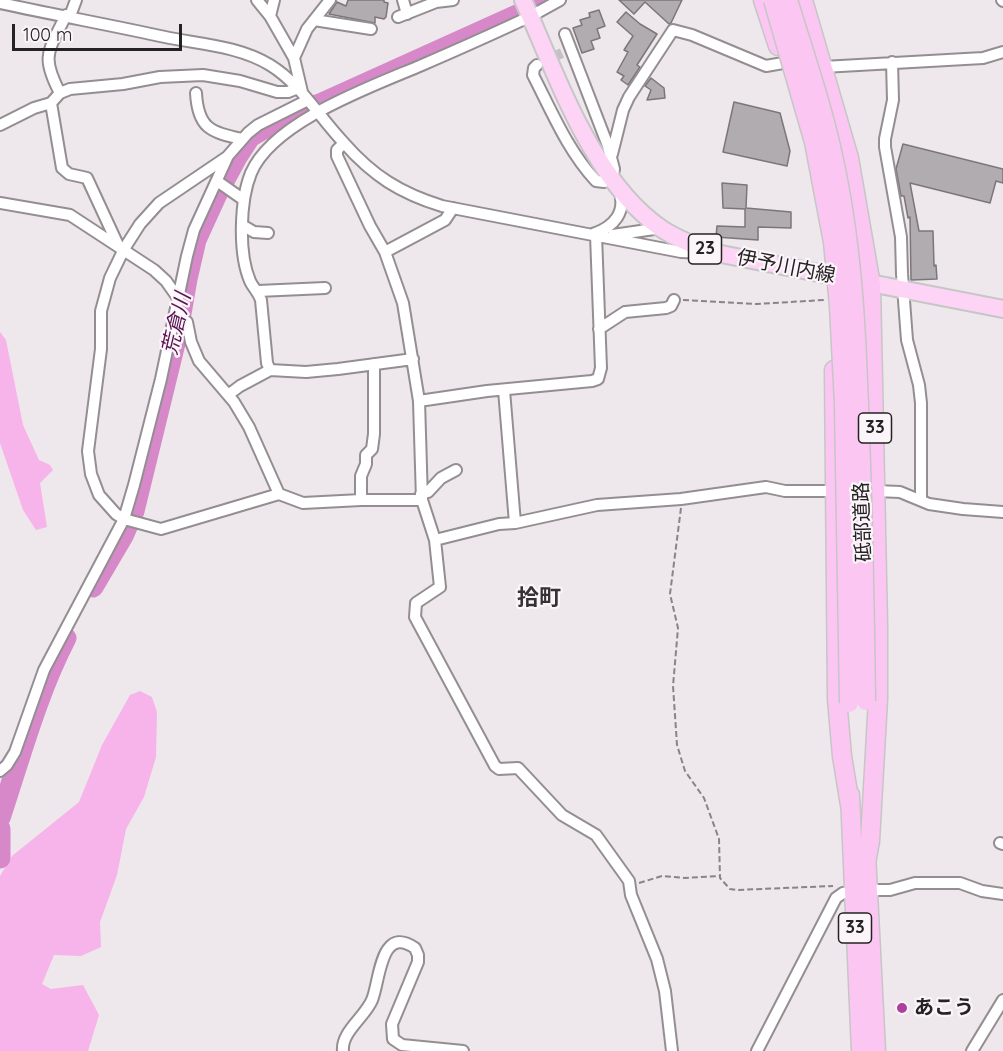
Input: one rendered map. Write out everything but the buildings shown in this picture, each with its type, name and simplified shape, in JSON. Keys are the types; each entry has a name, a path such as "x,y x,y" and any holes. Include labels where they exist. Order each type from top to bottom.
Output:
{"highway":[{"name":"33","path":"763,0 795,101 808,154 832,299 838,724 850,805"},
{"name":"砥部道路","path":"773,0 814,142 833,242 839,306 866,863 858,888 861,1051"},
{"name":"砥部道路","path":"788,0 836,170 848,242 855,316 865,582 850,805 876,1051"},
{"name":"33","path":"803,0 849,158 871,285 878,699 870,841 866,863"},
{"path":"836,491 876,491"}],"main road":[{"name":"伊予川内線","path":"528,10 588,141 614,182 661,228 696,247 721,254 1003,309"}],"street":[{"path":"60,93 50,74 48,56 76,0"},
{"path":"257,0 270,16 294,58 309,101 304,120 264,151 250,176 244,200 242,225 246,267 250,283 258,291 261,300 267,363 270,370"},
{"path":"270,16 274,0"},
{"path":"294,58 307,29 330,0"},
{"path":"403,0 402,15 436,2 453,0"},
{"path":"456,470 441,478 422,497 303,504 279,494 161,529 124,519 107,506 99,495 89,467 88,450 101,349 101,311 121,247 140,224 159,203 227,157 258,125 309,101 357,93 528,10 561,0"},
{"path":"0,3 219,47 257,58 287,76 344,143 376,175 390,185 422,199 453,208 681,252 721,254"},
{"path":"314,20 371,29"},
{"path":"611,157 623,110 673,30 692,35 766,66 783,63"},
{"path":"565,34 566,51 611,157 614,182 621,198 618,217 596,236"},
{"path":"823,67 983,58 1003,52"},
{"path":"892,62 893,100 885,147 899,219 907,340 919,385 921,403 921,500"},
{"path":"537,65 533,75 569,144 586,170 596,181 614,182"},
{"path":"0,125 34,108 51,103 60,93 80,87 123,84 174,76 203,75 240,81 278,92 288,92 309,101"},
{"path":"196,93 198,115 205,124 224,135 242,140"},
{"path":"51,103 62,168 69,174 87,178 121,247"},
{"path":"344,143 338,150 337,156 385,252 403,303 413,359 419,401 422,497 435,540 440,587 416,603 416,617 495,766 500,769 518,768 562,815 596,835 630,884 631,895 663,980 672,1051"},
{"path":"0,771 15,752 44,670 124,519 137,474 194,230 227,157"},
{"path":"217,181 244,200"},
{"path":"0,203 70,215 121,247 166,281 178,298"},
{"path":"385,252 445,220 453,208"},
{"path":"242,225 254,232 268,233"},
{"path":"596,236 661,228"},
{"path":"419,401 598,379 601,368 596,236"},
{"path":"258,291 325,288"},
{"path":"599,329 625,312 666,308 674,300"},
{"path":"175,313 187,322 191,342 199,361 228,395 249,428 279,494"},
{"path":"228,395 270,370 306,372 413,359"},
{"path":"361,500 361,476 366,464 366,455 372,449 374,434 374,364"},
{"path":"504,390 515,523"},
{"path":"435,540 499,524 515,523 597,505 681,499 766,487 785,491 836,491"},
{"path":"876,491 900,492 929,504 1003,512"},
{"path":"757,1051 836,898 843,893 858,888 890,890 915,883 960,883 982,891 1003,894"},
{"path":"343,1051 343,1042 373,999 385,954 389,947 403,943 415,948 418,962 392,1024 393,1039 402,1045 463,1051"},
{"path":"972,1051 1003,1000"}],"path":[{"path":"674,300 757,304 818,302 832,299"},
{"path":"681,499 670,594 678,628 673,686 676,745 685,771 704,798 719,839 720,876 730,889 737,890 858,888"},
{"path":"630,884 662,876 685,878 720,876"}],"shaded area":[{"path":"0,332 6,340 23,425 39,460 50,465 53,470 40,483 47,527 36,530 23,510 0,443"},
{"path":"140,691 152,697 157,712 156,757 144,797 126,829 117,875 100,922 101,947 81,956 54,955 42,984 51,989 83,985 99,1015 88,1051 0,1051 0,876 12,856 79,802 102,745 130,695"}],"waterway":[{"name":"荒倉川","path":"93,587 123,536 134,511 178,331 196,240 217,194 250,137 281,119 322,103 519,14 544,0"},
{"name":"荒倉川","path":"0,818 38,704 66,638"},
{"name":"荒倉川","path":"0,829 0,858"}],"tunnel":[{"path":"543,62 562,53"}],"place":[{"name":"あこう","path":"902,1008"}],"district":[{"name":"拾町","path":"539,598"}]}
